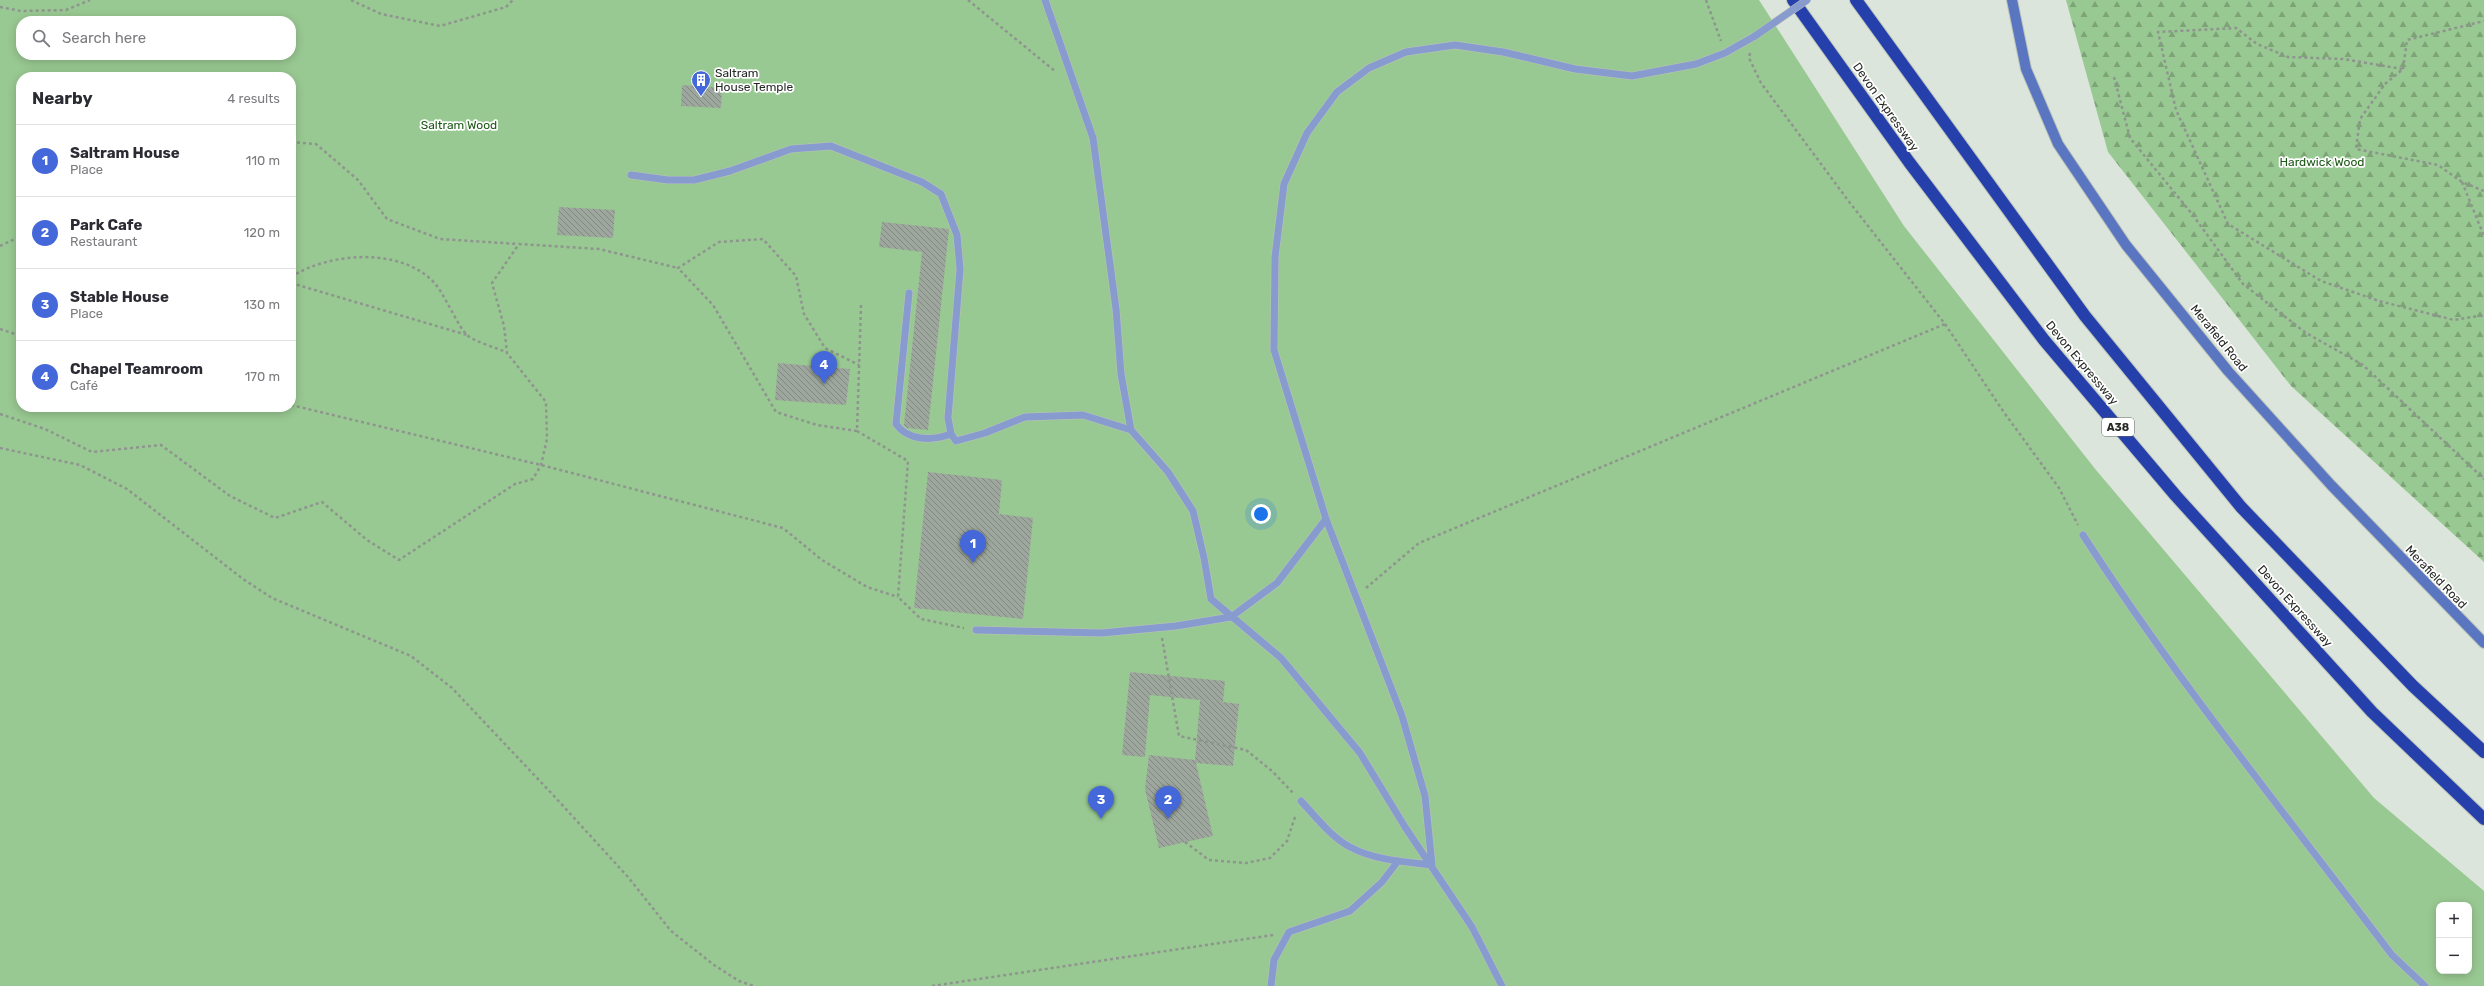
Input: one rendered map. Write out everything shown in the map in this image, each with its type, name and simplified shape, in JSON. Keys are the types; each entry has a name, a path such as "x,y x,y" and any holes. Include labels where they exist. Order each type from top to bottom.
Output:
{"highway":[{"name":"Devon Expressway","path":"1793,0 1909,162 2044,340 2176,496 2372,712 2484,819"},
{"path":"1856,0 2084,316 2241,507 2412,686 2484,752"}],"street":[{"name":"Merafield Road","path":"2012,0 2026,69 2058,144 2126,245 2233,377 2331,486 2484,644"}],"lane":[{"path":"1045,0 1073,86 1093,138 1114,286 1121,374 1131,430 1168,472 1193,511 1204,558 1211,599 1280,658 1320,703 1360,753 1405,827 1432,865 1472,927 1502,986"},
{"path":"1432,865 1425,796 1402,716 1326,519 1274,350 1275,257 1284,184 1307,133 1337,92 1369,68 1406,52 1455,45 1503,52 1575,69 1632,76 1696,64 1725,53 1755,36 1807,0"},
{"path":"631,175 668,180 694,180 730,171 791,149 831,146 922,182 941,194 957,235 960,269 948,418 951,434 956,441 985,433 1025,417 1083,415 1131,430"},
{"path":"910,293 896,424 900,430 909,435 927,439 940,438 951,434"},
{"path":"976,630 1102,633 1160,628 1231,616 1277,584 1326,519"},
{"path":"2083,535 2111,579 2217,724 2392,955 2425,986"},
{"path":"1300,801 1320,822 1350,847 1398,861 1432,865"},
{"path":"1271,986 1274,960 1289,932 1350,911 1382,882 1398,861"}],"path":[{"path":"0,7 21,11 66,10 90,0"},
{"path":"351,0 381,14 440,26 506,6 513,0"},
{"path":"968,0 1073,86"},
{"path":"1706,0 1725,53"},
{"path":"2484,22 2408,40 2403,69 2385,84 2360,119 2356,149 2438,165 2462,182 2484,190"},
{"path":"2403,69 2344,59 2288,58 2257,44 2236,28 2158,32 2176,110 2228,224 2321,281 2379,301 2454,320 2484,315"},
{"path":"1755,36 1749,58 1761,83 1850,203 1945,324 2003,411 2059,488 2083,535"},
{"path":"2114,77 2130,138 2192,214 2243,284 2306,333 2363,365 2484,479"},
{"path":"296,142 316,144 358,180 387,219 440,239 598,249 678,268 713,305 776,412 817,424 857,431 908,461 898,597"},
{"path":"2462,182 2484,236"},
{"path":"0,246 16,238"},
{"path":"678,268 719,242 763,239 796,276 804,314 825,348 859,365"},
{"path":"507,353 504,326 492,284 519,244"},
{"path":"296,274 310,266 331,260 350,257 370,257 407,265 426,276 436,285 467,335"},
{"path":"0,414 45,429 92,452 161,445 230,496 275,518 322,502 367,540 399,560 515,484 533,479 541,465 547,439 546,402 507,353 467,335 296,284"},
{"path":"857,431 861,305"},
{"path":"1356,596 1419,543 1945,324"},
{"path":"0,329 16,334"},
{"path":"296,406 541,465 783,528 828,563 867,586 898,597 922,619 976,630"},
{"path":"0,448 80,465 127,489 243,579 272,598 411,656 452,688 628,877 672,931 714,965 739,982 754,986"},
{"path":"1160,628 1179,736 1246,750 1272,771 1300,801 1287,841 1270,858 1246,863 1209,860 1185,842"},
{"path":"932,986 1179,950 1289,932"}],"green space":[{"name":"Saltram Wood","path":"0,0 1759,0 1904,226 2096,470 2374,798 2484,891 2484,986 0,986"},
{"name":"Hardwick Wood","path":"2066,0 2484,0 2484,562 2291,386 2108,152"}],"building":[{"name":"Saltram House Temple","path":"682,85 722,88 721,108 681,106"},
{"path":"559,207 615,210 613,238 557,235"},
{"path":"882,222 949,229 928,430 907,428 904,425 922,252 879,247"},
{"path":"778,363 850,369 846,405 775,400"},
{"path":"928,472 1002,480 999,514 1033,518 1023,619 914,608"},
{"path":"1130,672 1225,681 1223,702 1239,704 1233,766 1196,763 1213,836 1159,848 1145,789 1149,755 1195,760 1200,700 1150,695 1145,757 1122,755"}],"place":[{"name":"Saltram House Temple","path":"701,97"},
{"name":"Chapel Teamroom","path":"824,384"},
{"name":"Saltram House","path":"973,563"},
{"name":"Stable House","path":"1101,819"},
{"name":"Park Cafe","path":"1168,819"}]}
